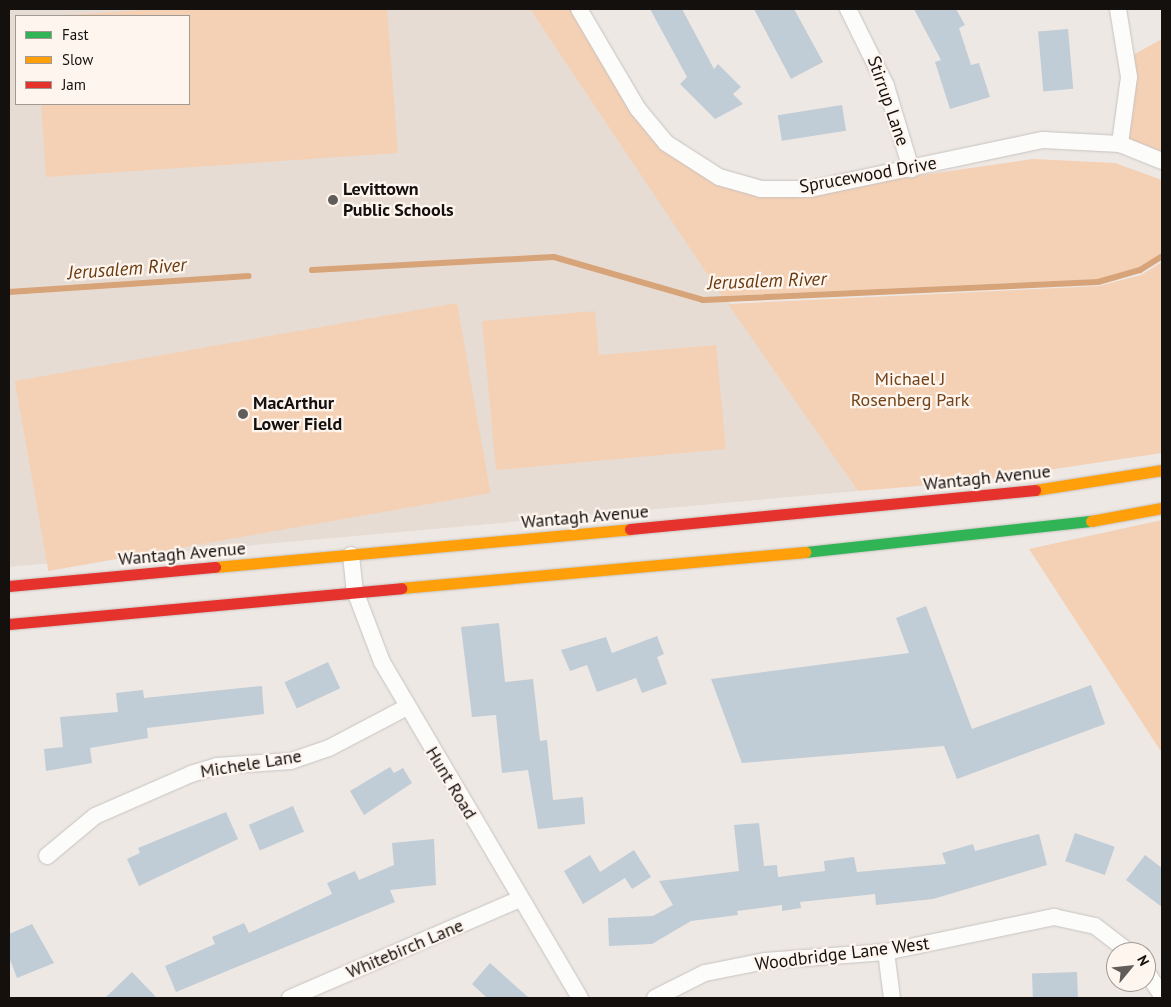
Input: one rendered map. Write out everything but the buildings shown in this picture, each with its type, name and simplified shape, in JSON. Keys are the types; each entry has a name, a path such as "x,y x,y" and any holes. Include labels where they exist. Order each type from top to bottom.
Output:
{"main road":[{"name":"Wantagh Avenue","path":"9,586 937,502 1094,483 1162,470"},
{"path":"9,624 942,539 1100,520 1162,508"}],"street":[{"name":"Sprucewood Drive","path":"579,9 638,109 666,143 719,178 761,189 810,189 1043,140 1120,144 1162,161"},
{"name":"Stirrup Lane","path":"848,9 886,86 911,169"},
{"path":"1118,9 1129,77 1120,144"},
{"name":"Hunt Road","path":"351,555 355,591 382,662 580,998"},
{"name":"Michele Lane","path":"47,856 95,816 191,774 216,766 291,761 329,748 407,706"},
{"name":"Whitebirch Lane","path":"290,998 520,899"},
{"name":"Woodbridge Lane West","path":"655,998 705,973 765,961 886,952 1054,917 1093,926 1116,942"},
{"path":"886,952 892,998"}],"shaded area":[{"name":"Levittown Public Schools","path":"9,9 530,9 858,491 9,567"}],"green space":[{"path":"158,9 387,9 398,153 46,177 41,105 190,105 190,15 67,15"},
{"path":"530,9 576,9 638,113 689,165 810,191 1033,159 1115,163 1162,180 1162,253 1138,268 1099,279 722,296"},
{"path":"1162,39 1162,157 1125,141 1133,55"},
{"name":"Michael J Rosenberg Park","path":"1162,262 1162,453 967,482 858,491 728,304 1099,286 1141,275"},
{"name":"MacArthur Lower Field","path":"457,303 491,493 48,571 15,381"},
{"path":"595,311 599,355 716,345 726,449 496,470 482,321"},
{"path":"1162,520 1162,753 1029,549"}],"waterway":[{"name":"Jerusalem River","path":"312,270 554,257 703,300 1098,282 1140,270 1162,256"},
{"name":"Jerusalem River","path":"9,292 248,276"}],"traffic: fast":[{"path":"805,552 1091,521"}],"traffic: slow":[{"path":"1035,490 1162,470"},
{"path":"1091,521 1162,508"},
{"path":"215,567 630,529"},
{"path":"401,588 805,552"}],"traffic: jam":[{"path":"630,529 1035,490"},
{"path":"9,586 215,567"},
{"path":"9,624 401,588"}],"place":[{"name":"Levittown Public Schools","path":"333,200"},
{"name":"MacArthur Lower Field","path":"243,414"}]}
